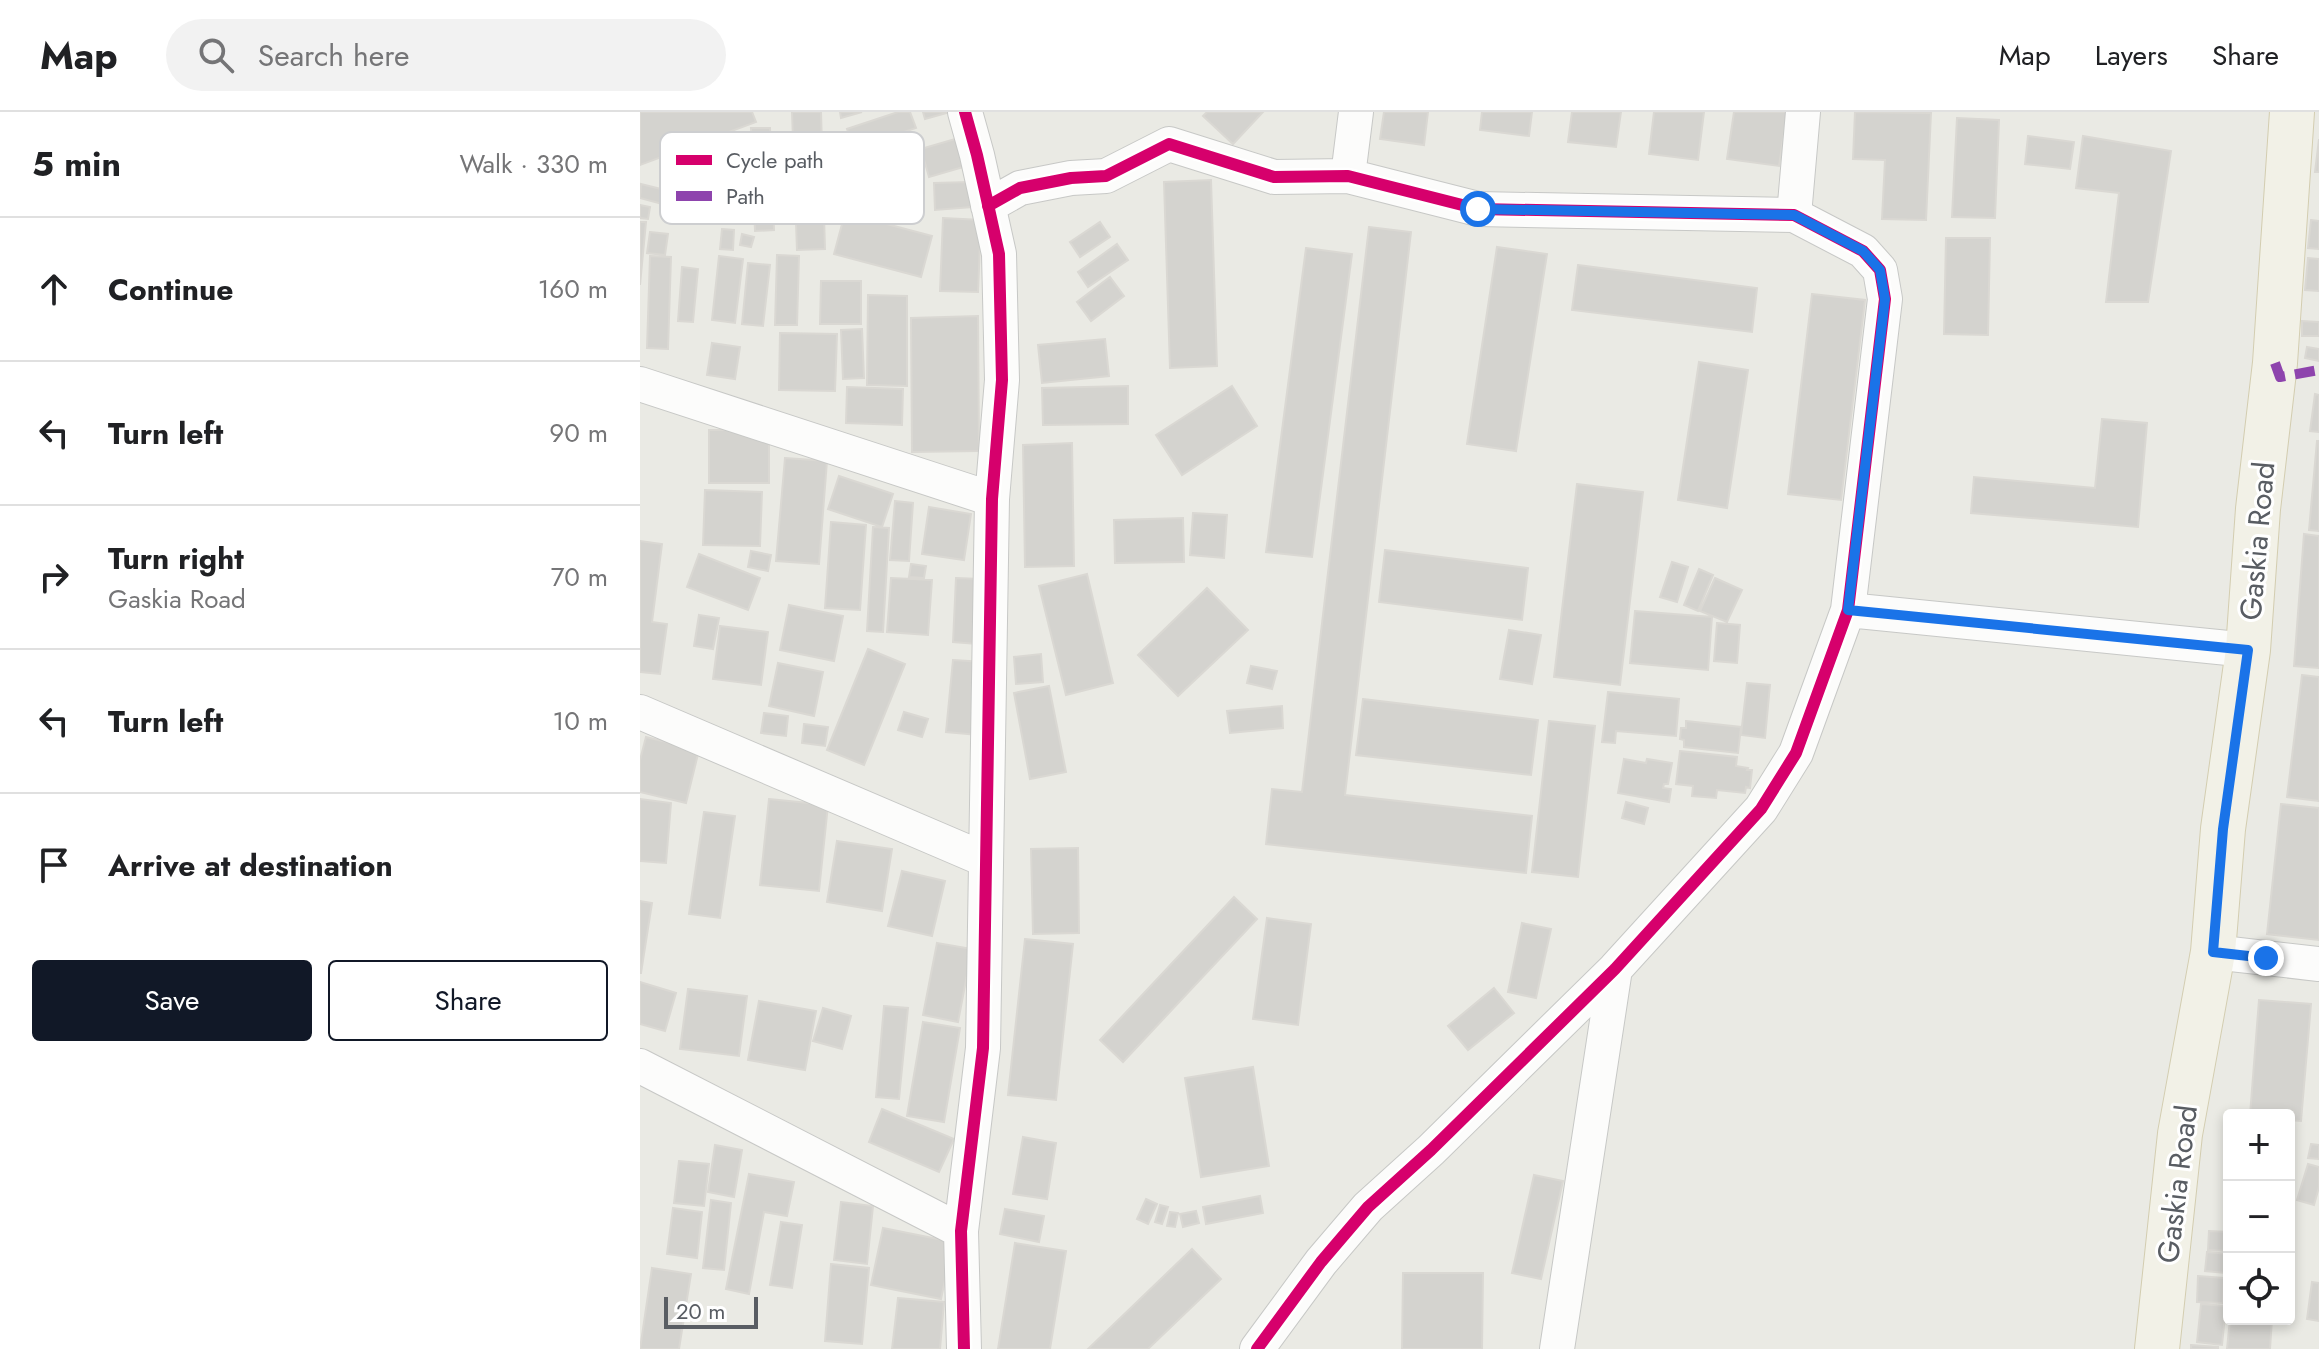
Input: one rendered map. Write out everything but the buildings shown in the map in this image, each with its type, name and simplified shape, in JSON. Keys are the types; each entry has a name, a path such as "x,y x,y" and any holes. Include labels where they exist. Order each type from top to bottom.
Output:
{"main road":[{"name":"Gaskia Road","path":"2157,1349 2180,1134 2213,952 2223,829 2248,650 2258,509 2275,363 2292,112"}],"street":[{"path":"964,1349 961,1231 983,1048 992,499 1002,380 999,254 965,112"},
{"path":"1348,176 1356,112"},
{"path":"1794,215 1803,112"},
{"path":"988,206 1020,188 1071,178 1106,176 1169,144 1274,177 1348,176 1478,209 1794,215 1863,251 1880,270 1885,299 1848,610 1796,753 1761,809 1615,969 1431,1150 1368,1207 1321,1262 1257,1349"},
{"path":"640,384 992,499"},
{"path":"1848,610 2248,650"},
{"path":"640,712 986,860"},
{"path":"2213,952 2319,964"},
{"path":"1557,1349 1615,969"},
{"path":"640,1066 961,1231"}],"marked path":[{"path":"2275,363 2280,377 2319,370"}],"cycle path":[{"path":"964,1349 961,1231 983,1048 992,499 1002,380 999,254 965,112"},
{"path":"988,206 1020,188 1071,178 1106,176 1169,144 1274,177 1348,176 1478,209 1794,215 1863,251 1880,270 1885,299 1848,610 1796,753 1761,809 1615,969 1431,1150 1368,1207 1321,1262 1257,1349"}],"route":[{"path":"1478,209 1794,215 1863,251 1880,270 1885,299 1848,610 2248,650 2223,829 2213,952 2266,958"}]}
